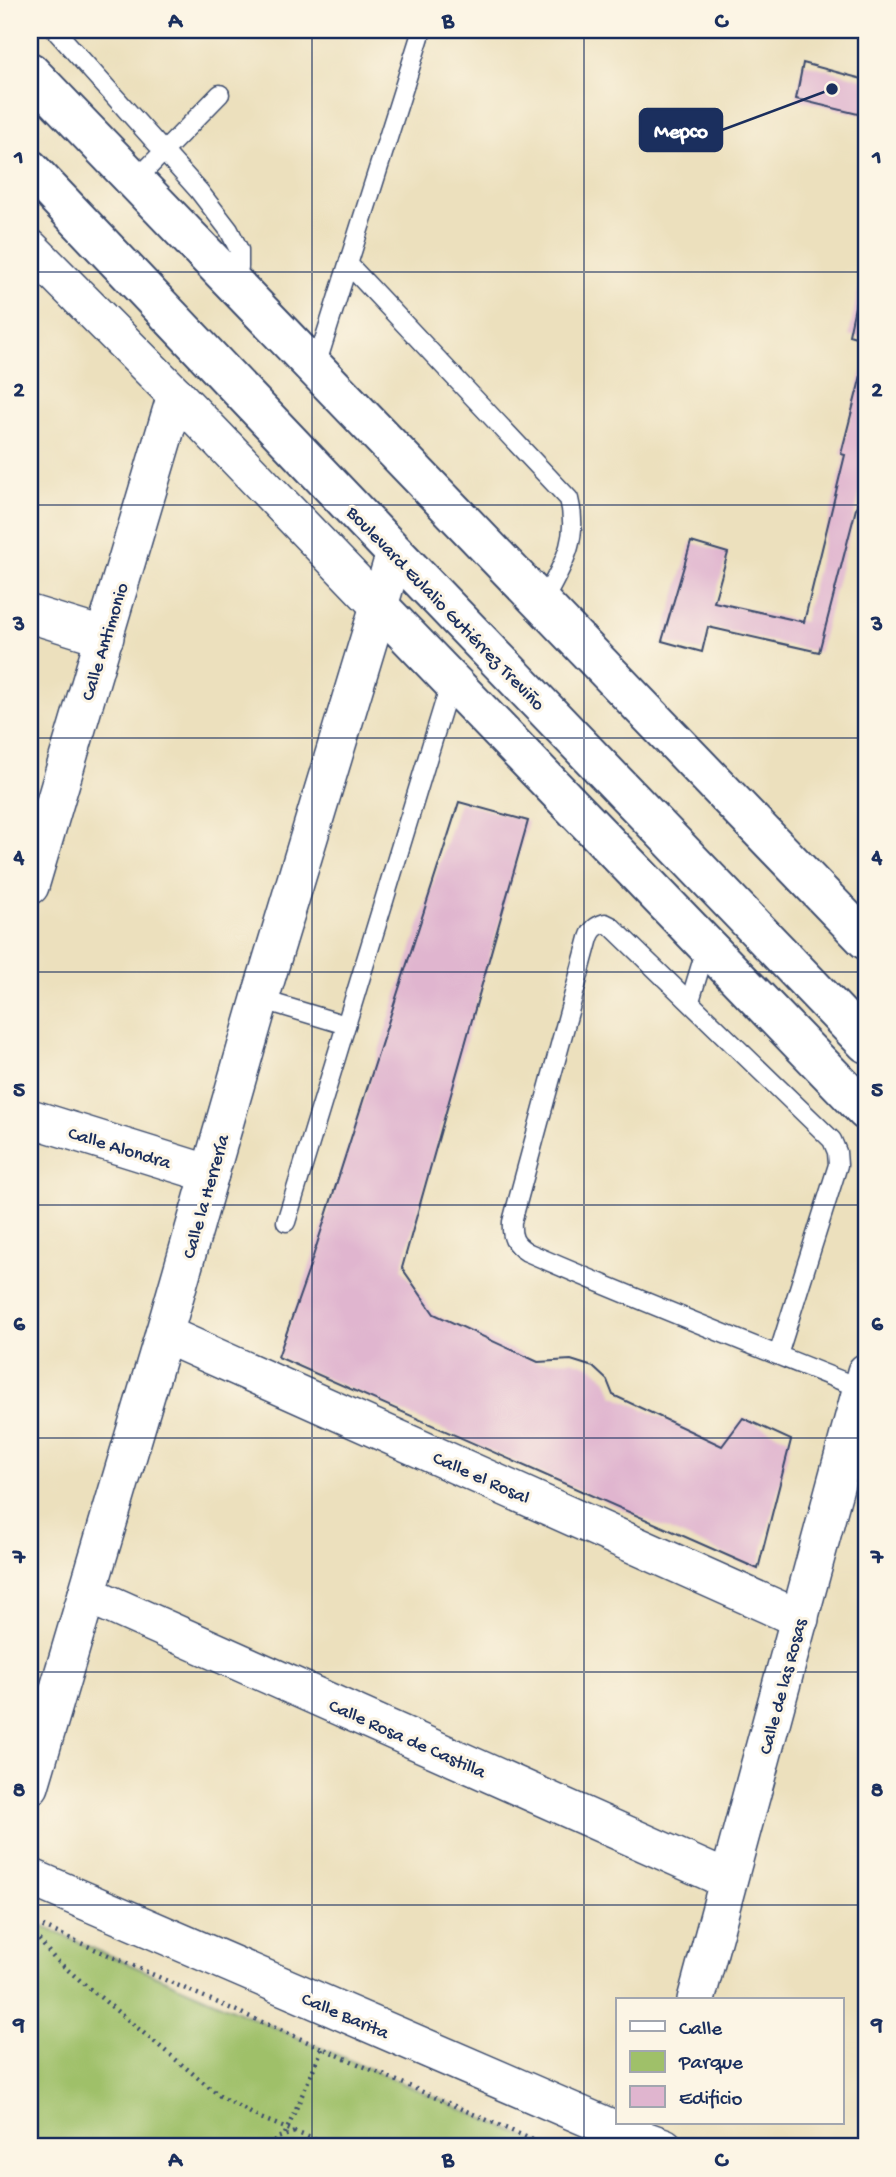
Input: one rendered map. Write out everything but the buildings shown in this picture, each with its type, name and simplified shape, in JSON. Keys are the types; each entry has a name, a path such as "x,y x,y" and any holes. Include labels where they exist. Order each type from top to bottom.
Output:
{"main road":[{"path":"31,77 866,940"},
{"name":"Boulevard Eulalio Gutiérrez Treviño","path":"30,169 866,1043"},
{"path":"379,606 866,1111"}],"street":[{"path":"30,248 379,606"},
{"name":"Calle Antimonio","path":"30,886 176,395"},
{"name":"Calle la Herrería","path":"30,1786 260,999 395,553"},
{"path":"30,614 104,637"},
{"name":"Calle Alondra","path":"30,1118 210,1174"},
{"name":"Calle el Rosal","path":"164,1334 800,1619"},
{"name":"Calle de las Rosas","path":"697,1998 864,1380"},
{"name":"Calle Rosa de Castilla","path":"87,1594 728,1880"},
{"name":"Calle Barita","path":"30,1877 616,2130 659,2141"}],"lane":[{"path":"55,30 199,191 229,230 239,250 239,267 233,284"},
{"path":"315,369 422,30"},
{"path":"134,182 220,94"},
{"path":"349,265 569,499 573,516 573,536 566,558 542,604"},
{"path":"286,1222 451,681"},
{"path":"778,1355 835,1176 837,1152 832,1140 690,1001 605,923 592,930 512,1222 512,1236 517,1246 778,1355 864,1380"},
{"path":"690,1001 707,945"},
{"path":"260,999 346,1024"}],"path":[{"path":"30,1921 549,2147"},
{"path":"30,1929 54,1958 220,2096 286,2131 303,2134 333,2147"},
{"path":"269,2147 286,2131 338,2011"},
{"path":"303,2134 312,2139 318,2147"},
{"path":"44,2147 88,2143 130,2147"}],"green space":[{"path":"30,1921 549,2147 30,2147"}],"place":[{"name":"Mepco","path":"832,89"}]}
